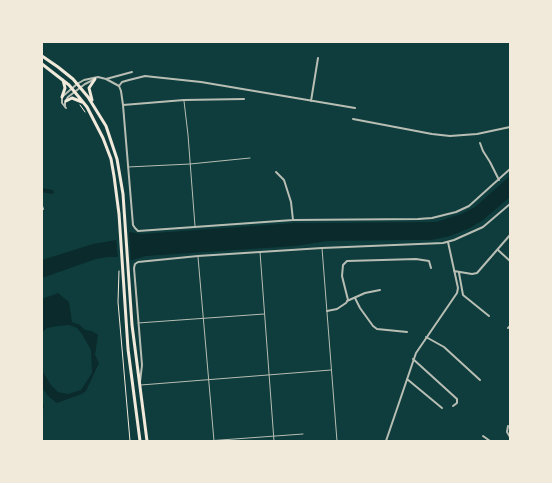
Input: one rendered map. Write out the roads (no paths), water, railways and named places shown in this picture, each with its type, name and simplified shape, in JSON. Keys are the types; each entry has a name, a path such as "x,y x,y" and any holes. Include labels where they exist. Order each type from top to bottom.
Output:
{"main road":[{"path":"42,56 58,67 77,84 94,105 106,126 117,159 121,179 132,325 147,441"},
{"path":"42,64 62,79 87,106 103,138 111,159 117,197 128,349 140,441"},
{"path":"94,105 89,88 97,78"},
{"path":"62,79 65,88 62,97"},
{"path":"66,101 70,98 87,106"}],"street":[{"path":"311,101 318,58"},
{"path":"97,78 80,87 66,101 66,108 62,102 62,97 77,84 88,78 97,78 106,79 132,72"},
{"path":"119,86 122,82 145,76 223,86 355,108"},
{"path":"106,79 119,86 121,91 133,226 138,231 293,220 418,220 432,218 466,208 477,200 510,169"},
{"path":"123,105 184,100 244,100"},
{"path":"352,119 450,136 477,134 510,127"},
{"path":"480,143 499,180"},
{"path":"276,172 280,174 284,180 293,220"},
{"path":"140,385 142,365 134,268 136,263 144,260 322,248 437,244 448,242 483,227 510,204"},
{"path":"454,271 472,274 477,273 510,235"},
{"path":"507,238 510,241"},
{"path":"386,441 413,359 426,337 457,293 458,288 448,242"},
{"path":"498,250 510,261"},
{"path":"348,301 342,276 343,264 347,261 416,259 429,261 431,268"},
{"path":"459,272 463,295 489,316"},
{"path":"327,311 337,309 348,301 365,293 380,290"},
{"path":"355,298 360,308 373,326 407,332"},
{"path":"426,337 444,347 480,380"},
{"path":"413,359 457,399 457,403 453,406"},
{"path":"407,379 442,408"},
{"path":"508,426 507,432 510,437"},
{"path":"483,436 490,441"}],"lane":[{"path":"184,100 195,226"},
{"path":"128,167 190,164 250,158"},
{"path":"322,248 337,441"},
{"path":"260,252 274,441"},
{"path":"198,256 214,441"},
{"path":"138,323 264,314"},
{"path":"140,385 331,370"},
{"path":"207,441 303,434"}],"water":[{"path":"510,176 510,197 483,220 470,228 450,236 431,240 327,241 295,246 146,256 129,261 117,257 107,257 96,259 42,278 42,260 93,244 116,240 130,232 141,234 294,223 436,222 461,214 475,207"},
{"path":"58,293 69,302 72,322 80,325 85,330 92,331 98,335 95,355 99,363 86,391 82,394 57,403 48,396 42,388 42,367 44,374 51,385 58,392 68,394 81,390 92,373 91,350 77,328 69,325 58,326 47,328 42,332 42,299"}],"waterway":[{"path":"42,190 52,192"}]}
